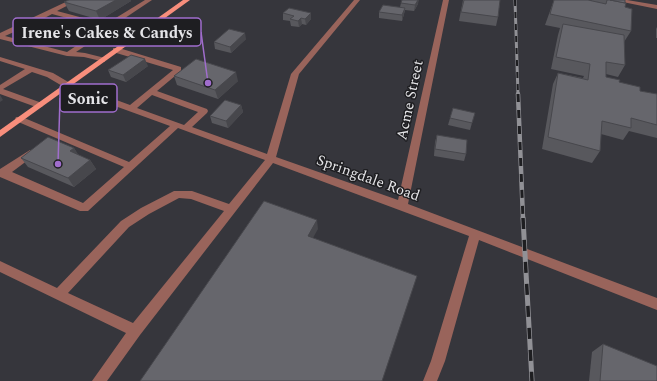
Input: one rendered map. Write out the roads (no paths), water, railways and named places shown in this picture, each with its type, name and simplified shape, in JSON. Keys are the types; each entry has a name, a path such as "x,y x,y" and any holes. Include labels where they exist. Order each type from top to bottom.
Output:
{"main road":[{"path":"0,134 187,0"}],"street":[{"path":"0,36 53,12 74,0"},
{"path":"108,27 149,0"},
{"path":"99,381 135,331 270,160 295,74 357,0"},
{"name":"Acme Street","path":"402,206 446,0"},
{"path":"616,0 657,8"},
{"path":"53,12 138,35"},
{"path":"33,21 93,38 178,69 131,109"},
{"path":"0,36 70,54 85,54 102,60"},
{"path":"70,54 93,38"},
{"name":"Springdale Road","path":"0,59 50,75 67,85 131,109 402,206 657,304"},
{"path":"0,88 31,69"},
{"path":"0,91 39,105"},
{"path":"2,173 84,208 130,166 204,110 151,92"},
{"path":"19,119 130,166"},
{"path":"2,173 57,135"},
{"path":"59,294 125,224 145,211 178,194 192,195 231,209"},
{"path":"430,381 438,361 475,234"},
{"path":"0,266 135,331"}],"railway":[{"path":"515,0 518,95"},
{"path":"518,94 523,219"},
{"path":"523,218 532,381"}],"place":[{"name":"Irene's Cakes & Candys","path":"208,83"},
{"name":"Sonic","path":"58,164"}]}
